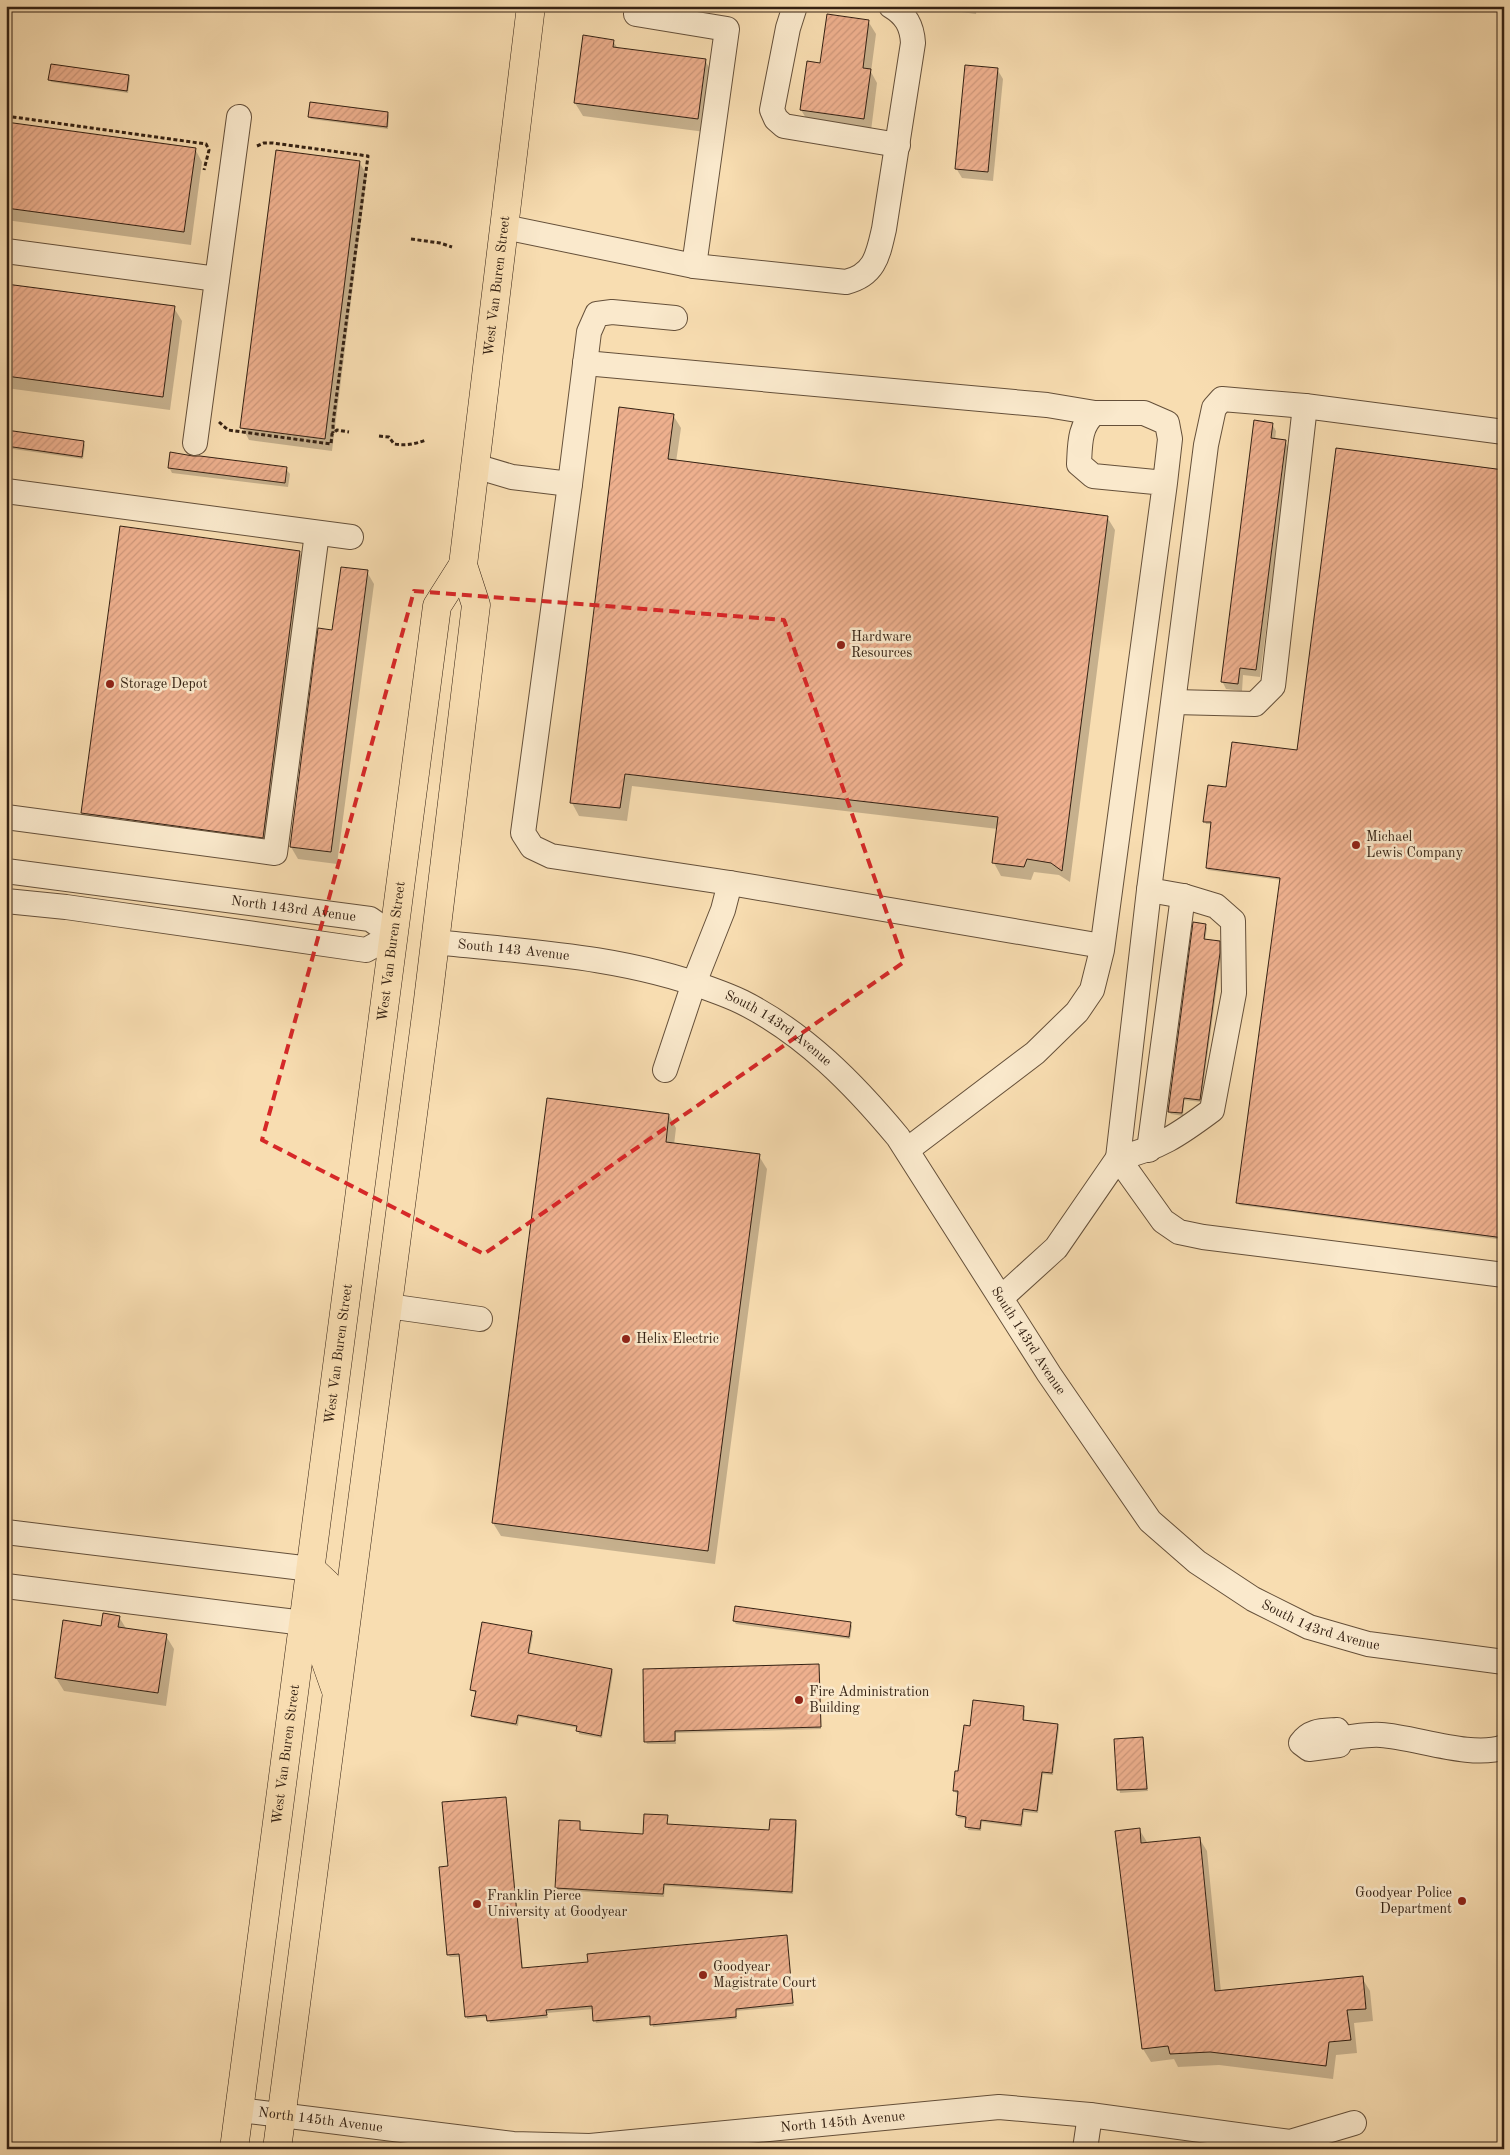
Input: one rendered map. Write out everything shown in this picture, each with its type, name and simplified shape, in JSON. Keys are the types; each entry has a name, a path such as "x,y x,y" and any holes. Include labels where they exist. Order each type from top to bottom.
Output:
{"main road":[{"name":"West Van Buren Street","path":"277,2149 435,942 476,605 463,565 531,6"},
{"name":"West Van Buren Street","path":"234,2149 437,606 463,565"},
{"path":"393,935 435,942"},
{"path":"311,1569 327,1584 330,1593 322,1650 337,1694"}],"street":[{"path":"795,6 788,28 772,110 776,119 784,126 898,145"},
{"path":"504,226 694,266 816,280 846,282 857,280 866,274 878,256 898,145 913,43 912,29 901,12 891,6"},
{"path":"636,14 726,29 694,266"},
{"path":"194,443 239,117"},
{"path":"6,251 217,279"},
{"path":"675,318 612,312 597,314 589,332 523,833 532,847 552,856 730,883 1102,946"},
{"path":"585,363 1047,405 1095,413 1144,413 1167,423 1170,439 1165,482 1102,946 1092,990 1077,1012 1036,1053 907,1150"},
{"path":"1001,1298 1056,1248 1118,1158 1148,890 1206,445 1214,408 1222,399 1305,406 1504,432"},
{"path":"1174,702 1255,704 1273,686 1305,406"},
{"path":"1095,413 1089,418 1081,432 1078,464 1093,476 1165,482"},
{"path":"475,466 512,476 570,484"},
{"path":"6,491 350,537"},
{"path":"6,817 275,853 317,533"},
{"name":"North 143rd Avenue","path":"6,871 370,919 393,935"},
{"path":"665,1070 694,983 708,951 730,883"},
{"path":"1118,1158 1149,1150 1177,1136 1212,1110 1234,992 1232,921 1216,906 1183,896 1148,890"},
{"path":"1149,1150 1183,896"},
{"path":"6,901 66,907 366,950 393,935"},
{"name":"South 143 Avenue","path":"435,942 590,958"},
{"name":"South 143rd Avenue","path":"590,958 626,964 694,983 741,1001 777,1023 820,1055 873,1107 907,1150 1049,1374 1150,1521 1197,1562 1253,1599 1309,1627 1368,1644 1504,1662"},
{"path":"1118,1158 1164,1221 1179,1232 1203,1237 1504,1275"},
{"path":"388,1306 480,1319"},
{"path":"6,1532 311,1569"},
{"path":"6,1586 304,1623"},
{"path":"1342,1738 1379,1735 1477,1750 1504,1747"},
{"name":"North 145th Avenue","path":"240,2110 513,2144 590,2146 999,2107 1090,2115 1290,2142 1354,2123"},
{"path":"1085,2149 1090,2115"}],"path":[{"path":"6,116 206,144 209,150 204,170"},
{"path":"216,418 221,426 228,430 263,436 331,444 333,433 368,156 273,143 264,143 255,147 253,152"},
{"path":"411,239 440,243 452,247"},
{"path":"333,433 337,430 349,432"},
{"path":"378,436 389,437 394,444 398,445 414,444 426,440"}],"highlighted area":[{"path":"414,591 784,620 904,962 484,1254 262,1140"}],"building":[{"path":"827,14 869,20 863,68 871,69 864,119 800,110 807,61 820,63"},
{"path":"583,35 614,40 613,47 706,59 698,119 574,103"},
{"path":"51,64 129,75 127,91 48,80"},
{"path":"965,65 998,68 988,172 955,169"},
{"path":"310,102 388,112 387,127 308,117"},
{"path":"6,122 196,148 184,232 6,208"},
{"path":"276,150 360,161 325,439 240,428"},
{"path":"6,284 175,306 163,397 6,376"},
{"name":"Hardware Resources","path":"619,407 674,414 668,459 1108,516 1062,871 1051,863 1027,859 1024,867 992,863 998,817 625,774 620,808 570,803"},
{"path":"1254,420 1273,423 1271,438 1286,440 1256,670 1240,668 1238,684 1221,682"},
{"path":"6,430 84,441 82,457 6,446"},
{"name":"Michael Lewis Company","path":"1336,448 1504,470 1504,1238 1236,1203 1280,878 1206,868 1211,822 1203,822 1208,785 1226,787 1232,742 1297,750"},
{"path":"170,452 287,467 285,483 168,468"},
{"path":"120,526 300,551 263,838 81,813"},
{"path":"341,567 368,570 331,852 290,847 318,628 332,630"},
{"path":"1193,922 1206,924 1204,939 1220,941 1220,953 1200,1100 1184,1098 1182,1113 1168,1112"},
{"name":"Helix Electric","path":"547,1098 669,1114 666,1142 760,1154 708,1551 492,1523"},
{"path":"735,1606 851,1622 849,1637 733,1621"},
{"path":"103,1613 120,1616 118,1627 167,1634 158,1693 55,1678 63,1620 101,1626"},
{"path":"482,1622 532,1631 528,1653 612,1669 601,1736 576,1731 577,1726 518,1715 516,1724 471,1716 476,1691 470,1690"},
{"path":"819,1664 821,1727 675,1731 675,1741 644,1742 643,1669"},
{"path":"973,1700 1024,1706 1023,1720 1058,1724 1052,1773 1042,1772 1037,1811 1023,1809 1021,1825 981,1820 980,1829 965,1827 966,1817 956,1815 958,1791 953,1791 955,1771 958,1771 964,1725 970,1726"},
{"path":"1143,1737 1147,1789 1117,1790 1114,1739"},
{"path":"506,1797 522,1968 588,1962 587,1954 787,1935 793,2003 736,2009 736,2017 650,2025 650,2016 593,2021 592,2006 546,2010 547,2015 487,2021 486,2015 465,2017 459,1954 447,1955 439,1867 448,1866 442,1802"},
{"path":"644,1814 668,1815 667,1824 769,1830 770,1819 796,1820 792,1892 664,1884 663,1894 555,1888 559,1820 580,1821 580,1830 643,1834"},
{"path":"1140,1828 1141,1843 1200,1837 1215,1991 1363,1976 1366,2009 1347,2010 1351,2040 1329,2042 1326,2066 1210,2052 1170,2054 1168,2046 1142,2049 1115,1831"}],"place":[{"name":"Hardware Resources","path":"841,645"},
{"name":"Storage Depot","path":"110,684"},
{"name":"Michael Lewis Company","path":"1356,845"},
{"name":"Helix Electric","path":"626,1339"},
{"name":"Fire Administration Building","path":"799,1700"},
{"name":"Goodyear Police Department","path":"1462,1901"},
{"name":"Franklin Pierce University at Goodyear","path":"477,1904"},
{"name":"Goodyear Magistrate Court","path":"703,1975"}]}
